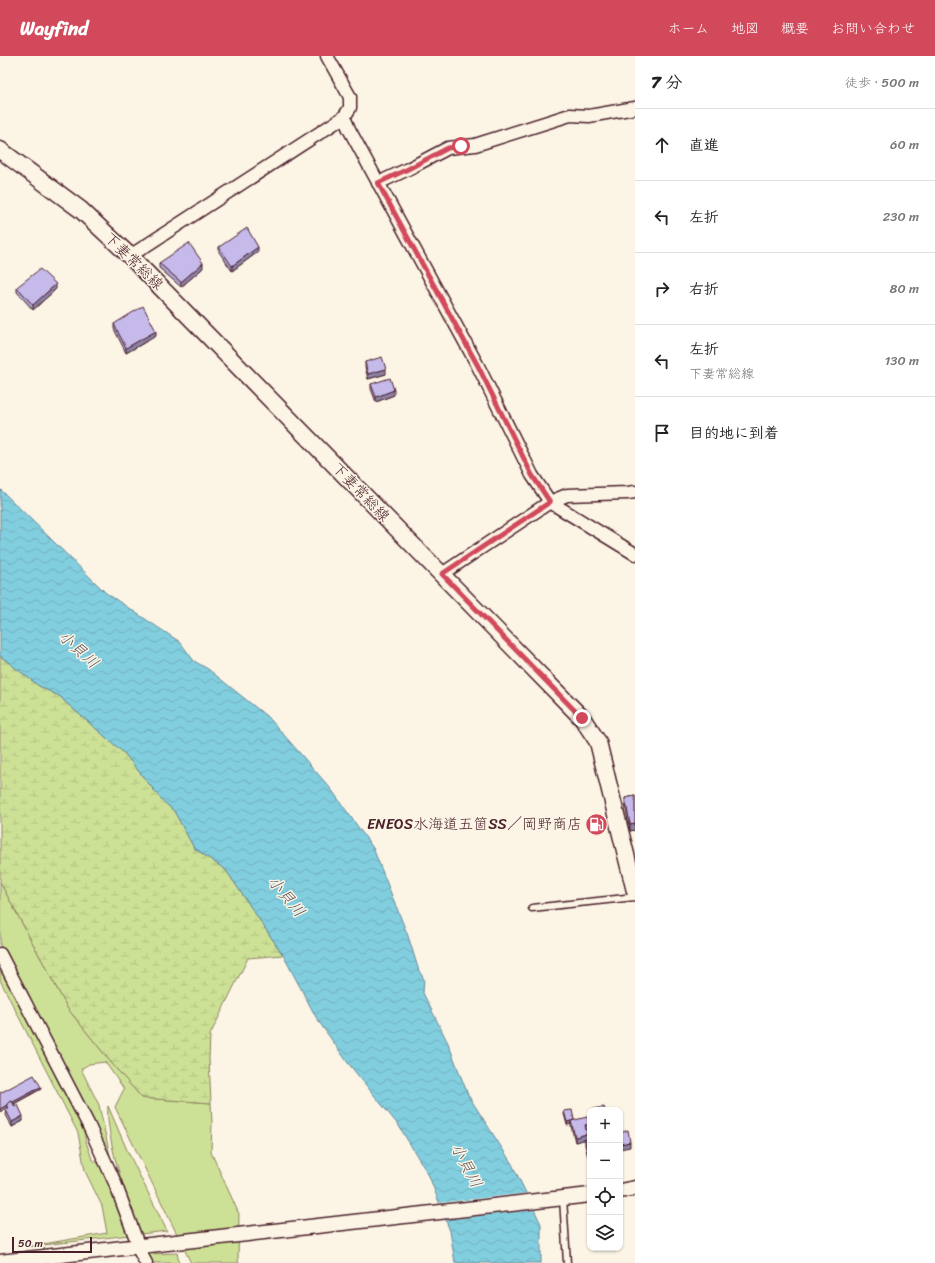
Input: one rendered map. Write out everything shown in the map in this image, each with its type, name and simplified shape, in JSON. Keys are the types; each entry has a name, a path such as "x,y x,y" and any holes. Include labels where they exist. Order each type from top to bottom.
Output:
{"main road":[{"name":"下妻常総線","path":"0,150 80,210 130,256 582,718 598,742 634,883"}],"street":[{"path":"130,256 344,117 350,108 350,97 327,56"},
{"path":"378,183 448,148 475,145 570,115 590,116 635,108"},
{"path":"344,117 378,183 478,366 532,475 550,502 635,554"},
{"path":"442,574 550,502 567,495 628,494 635,492"},
{"path":"0,954 88,1124 143,1245 140,1252 146,1263"},
{"path":"623,1190 635,1188"},
{"path":"0,1262 587,1195"}],"lane":[{"path":"532,908 635,897"},
{"path":"558,1199 567,1263"}],"green space":[{"path":"0,656 39,686 61,697 124,753 162,800 174,811 194,848 226,870 283,955 248,958 210,1035 209,1059 211,1103 142,1098 68,1009 0,882"},
{"path":"0,882 68,1009 142,1098 211,1103 211,1152 239,1214 239,1263 191,1263 115,1107 124,1089 105,1062 89,1064 81,1069 99,1105 112,1168 0,948"},
{"path":"0,963 85,1130 85,1139 92,1159 103,1167 130,1235 26,1247 107,1233 102,1206 85,1171 78,1133 0,980"},
{"path":"108,1106 127,1150 167,1231 141,1234 120,1176 111,1140"},
{"path":"177,1253 179,1263 152,1263 148,1254"}],"water":[{"name":"小貝川","path":"0,489 106,593 180,642 194,661 208,669 270,719 331,789 373,848 408,936 419,971 424,979 423,993 448,1043 468,1095 512,1164 541,1224 541,1263 455,1263 450,1231 429,1176 399,1126 348,1063 317,1019 283,955 226,870 194,848 174,811 162,800 124,753 61,697 39,686 0,656"}],"pier":[{"path":"528,1193 536,1210 444,1220 437,1203"}],"building":[{"path":"247,228 258,247 232,266 219,247"},
{"path":"189,243 203,263 181,282 159,263"},
{"path":"40,269 56,284 33,305 17,287"},
{"path":"143,306 156,331 126,348 114,324"},
{"path":"382,357 386,369 368,374 365,362"},
{"path":"390,378 394,390 376,397 371,384"},
{"path":"635,796 635,823 630,824 625,798"},
{"path":"34,1075 41,1087 13,1102 12,1101 0,1109 0,1093"},
{"path":"12,1101 15,1107 18,1105 23,1116 12,1122 6,1110 9,1109 7,1104"},
{"path":"572,1110 574,1120 567,1122 564,1111"},
{"path":"587,1117 587,1125 585,1125 587,1134 575,1137 571,1121"},
{"path":"628,1130 630,1142 623,1143 623,1132"}],"place":[{"name":"ENEOS水海道五箇SS／岡野商店","path":"597,824"}],"route":[{"path":"461,146 448,148 378,183 478,366 532,475 550,502 442,574 582,718"}]}
